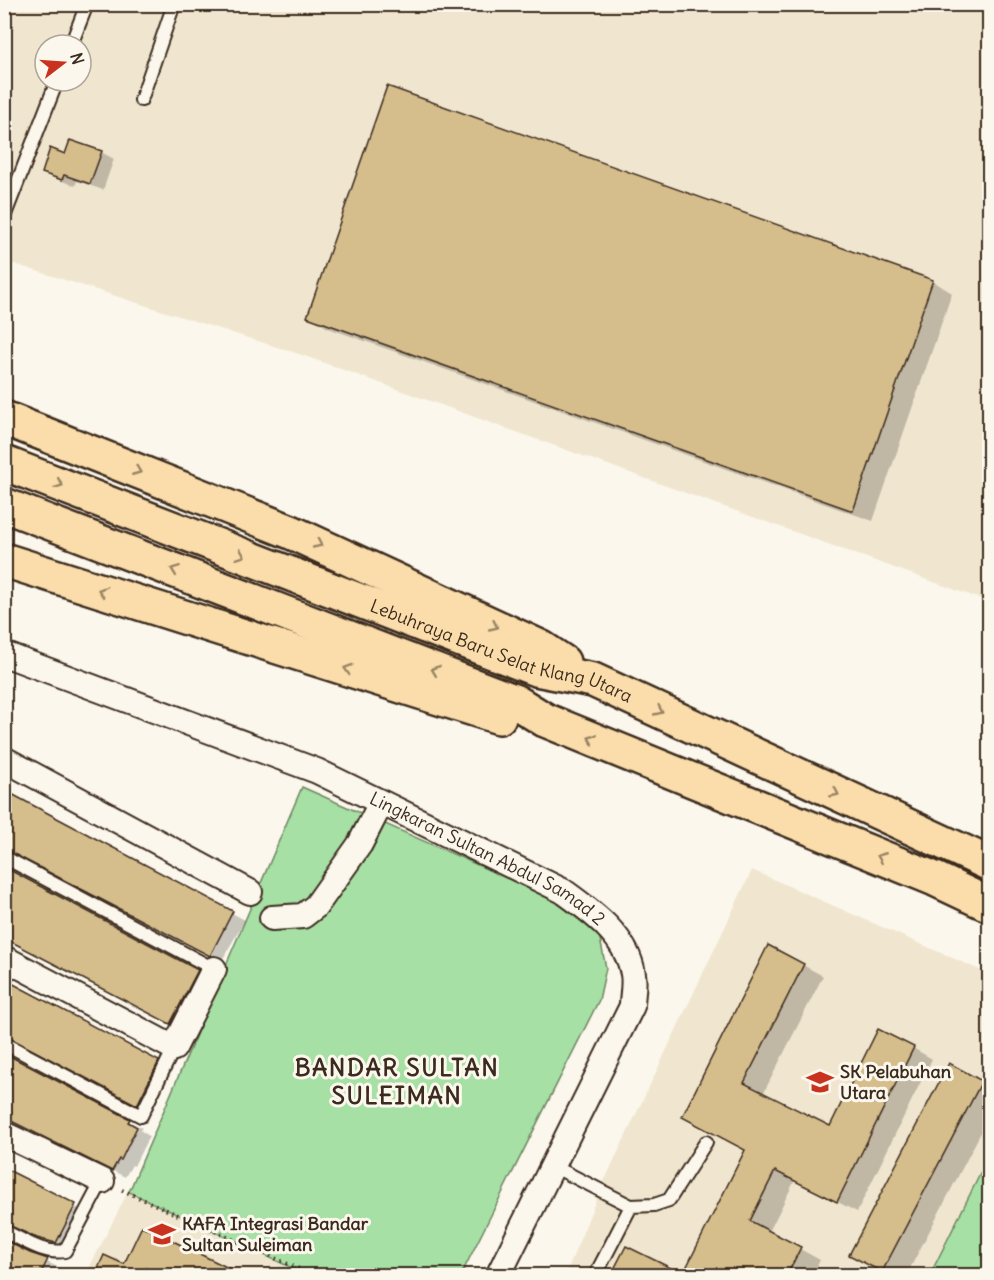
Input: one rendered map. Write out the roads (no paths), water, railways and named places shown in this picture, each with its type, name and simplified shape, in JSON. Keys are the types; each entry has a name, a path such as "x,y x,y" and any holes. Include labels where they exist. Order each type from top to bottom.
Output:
{"highway":[{"path":"4,418 291,532 542,648 593,680"},
{"name":"Lebuhraya Baru Selat Klang Utara","path":"4,463 536,669 593,680 990,864"},
{"path":"4,505 516,702 545,720 935,879 990,905"},
{"path":"4,560 508,720 545,720"}],"street":[{"name":"Lingkaran Sultan Abdul Samad 2","path":"4,654 317,771 563,891 597,916 622,944 634,974 632,1006 498,1275"},
{"path":"4,759 250,892"},
{"path":"272,918 303,916 316,906 360,843 381,802"},
{"path":"4,958 174,1048 214,969"},
{"path":"4,1134 102,1181"}],"lane":[{"path":"76,33 87,4"},
{"path":"141,100 174,4"},
{"path":"4,217 52,93"},
{"path":"4,857 214,969"},
{"path":"4,1043 141,1116 174,1048"},
{"path":"553,1166 631,1206 654,1205 669,1200 706,1142"},
{"path":"4,1231 46,1251 56,1253 64,1251 102,1181"},
{"path":"596,1275 631,1206"}],"place":[{"name":"SK Pelabuhan Utara","path":"820,1082"},
{"name":"KAFA Integrasi Bandar Sultan Suleiman","path":"162,1234"}],"district":[{"name":"BANDAR SULTAN SULEIMAN","path":"397,1082"}]}
